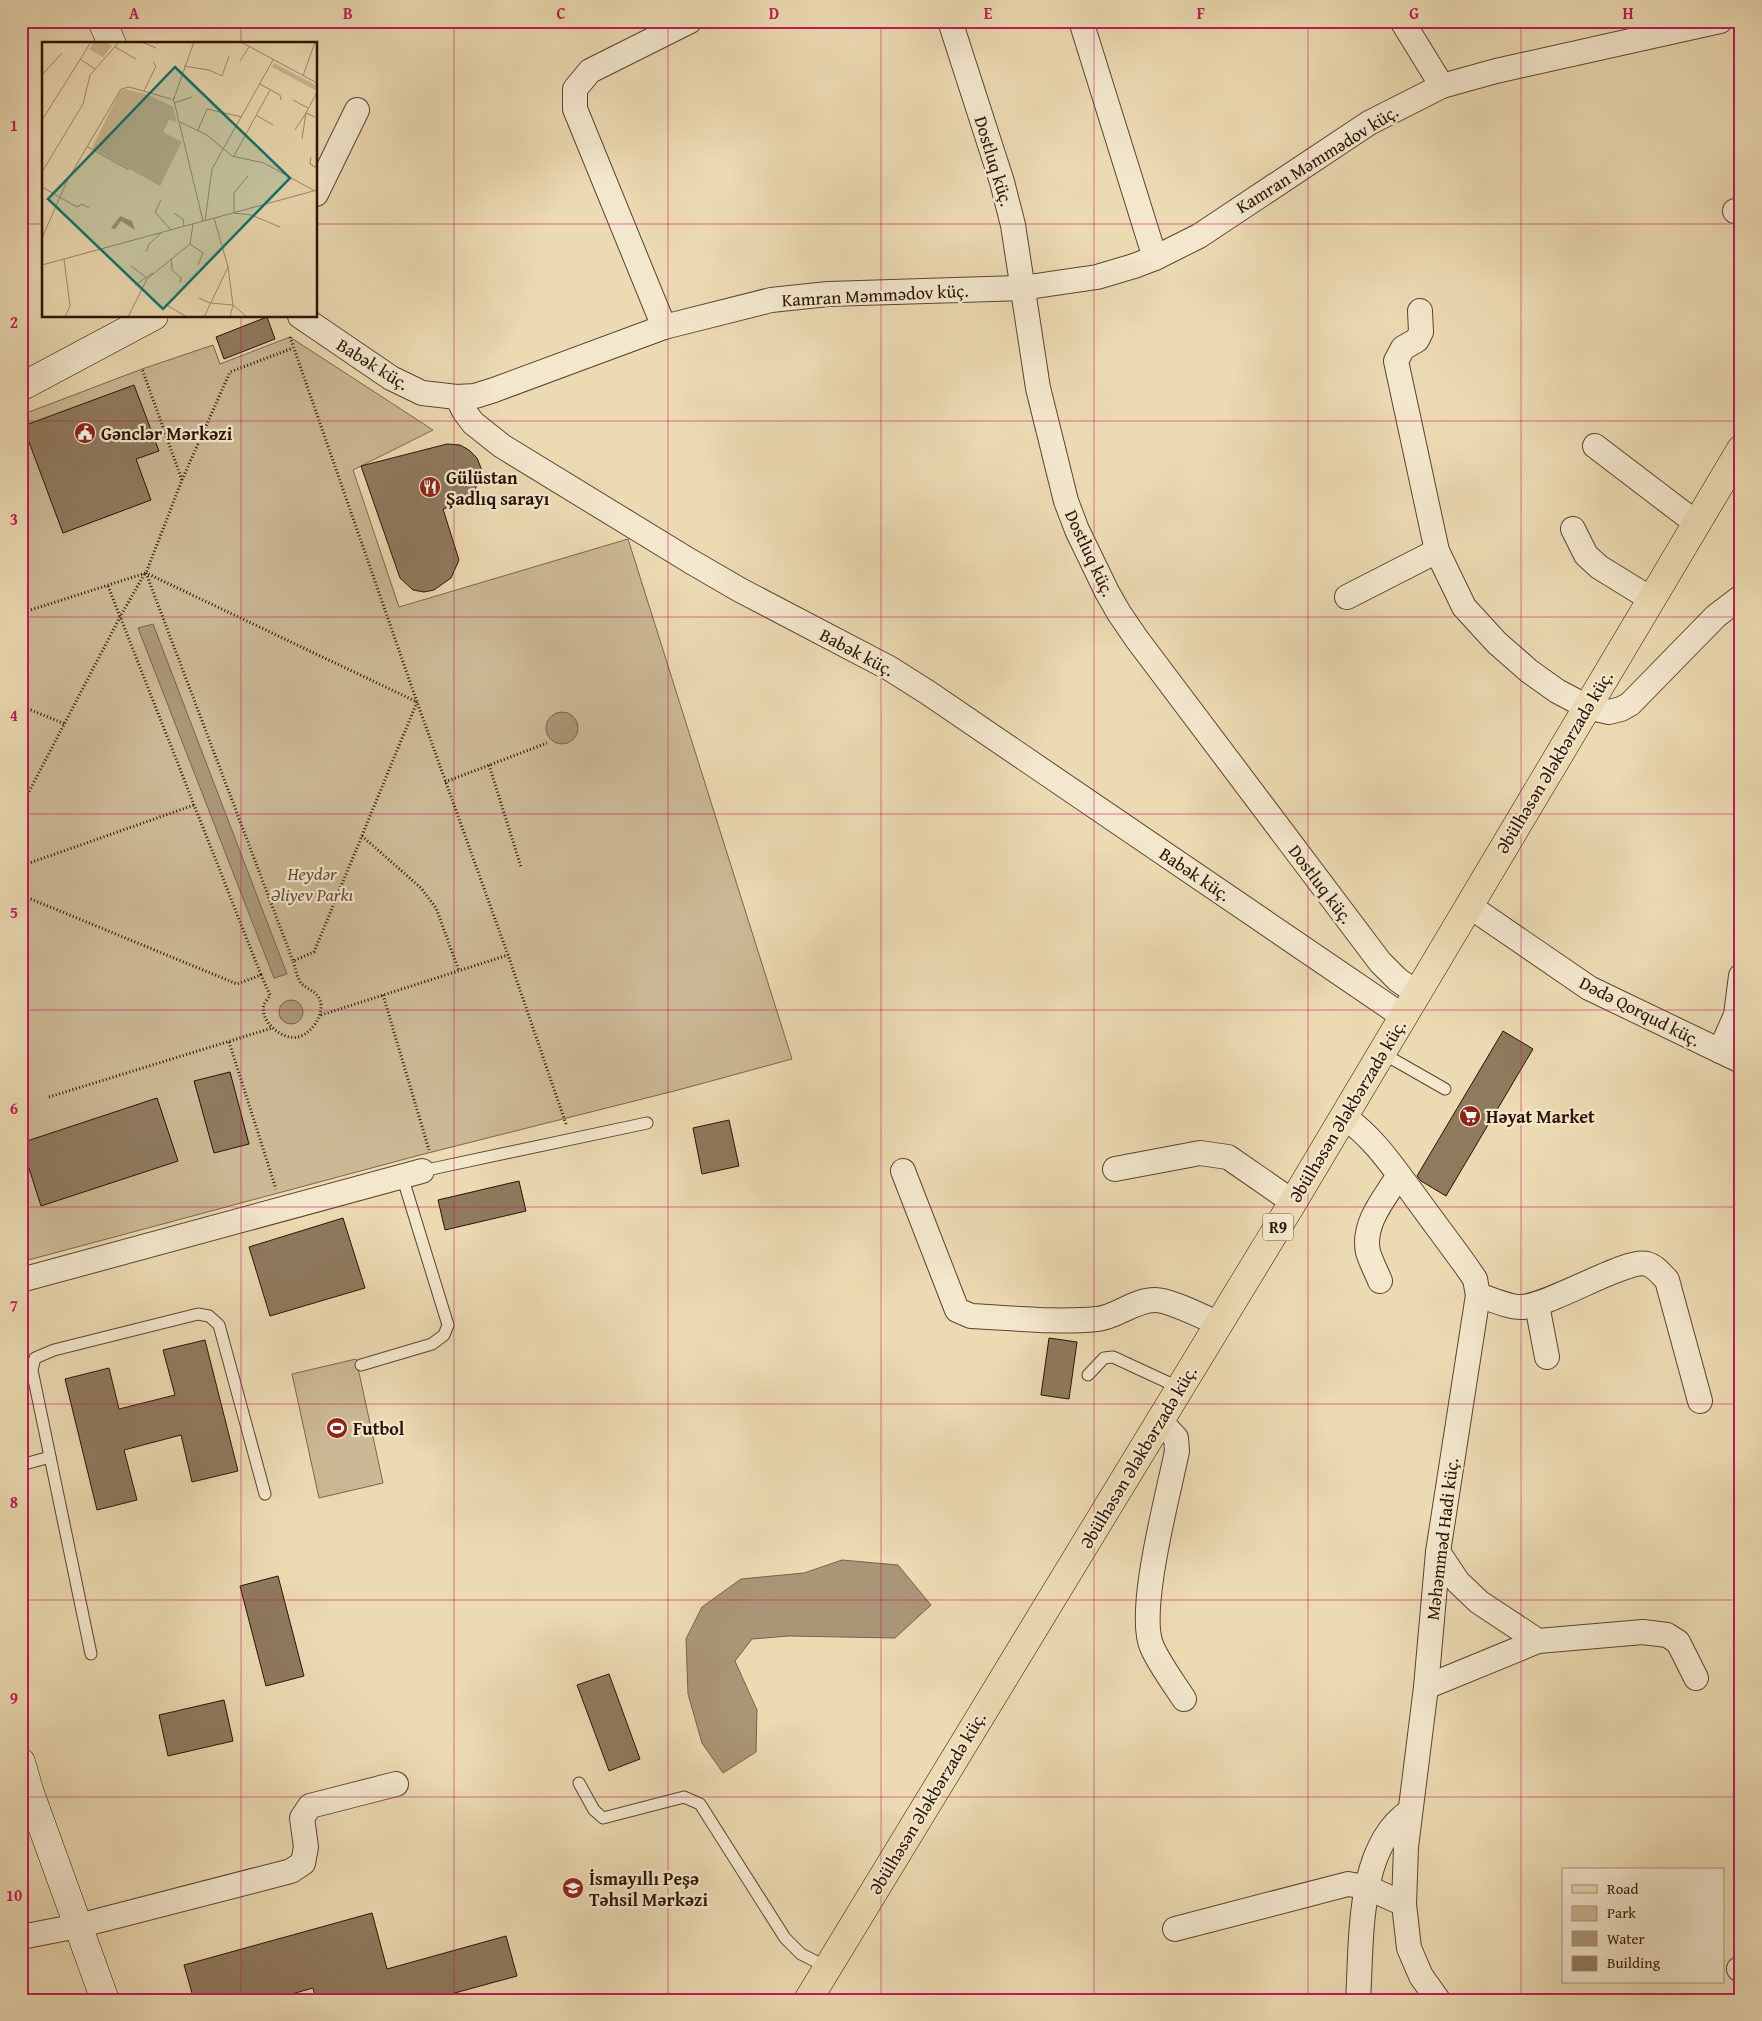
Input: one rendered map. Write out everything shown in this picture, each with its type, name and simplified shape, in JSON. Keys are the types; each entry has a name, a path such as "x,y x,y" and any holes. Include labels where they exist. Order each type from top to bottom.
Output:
{"main road":[{"name":"Əbülhəsən Ələkbərzadə küç.","path":"808,2000 1293,1202 1741,449"}],"street":[{"path":"102,21 111,42"},
{"path":"664,327 575,109 575,89 590,71 690,21"},
{"name":"Dostluq küç.","path":"950,21 1002,182 1013,225 1038,388 1066,500 1078,530 1118,613 1380,962 1398,980 1417,993"},
{"path":"1081,21 1155,258"},
{"path":"1402,21 1442,86"},
{"name":"Kamran Məmmədov küç.","path":"457,397 475,396 494,390 664,327 771,300 828,294 1022,288 1097,276 1155,258 1199,236 1369,123 1442,86 1496,71 1720,21"},
{"path":"318,190 357,110"},
{"path":"1420,311 1421,332 1417,340 1403,348 1396,362 1437,551 1464,607 1497,643 1529,671 1557,691 1587,707 1609,712 1630,704 1716,616 1741,597"},
{"path":"21,387 150,318"},
{"name":"Babək küç.","path":"295,326 422,393 457,397 464,411 473,422 502,446 740,590 888,668 927,692 1404,1017"},
{"path":"1595,446 1696,523"},
{"path":"1573,529 1586,555 1599,567 1652,599"},
{"path":"1347,597 1437,551"},
{"name":"Dədə Qorqud küç.","path":"1468,905 1588,988 1730,1056"},
{"path":"1730,1056 1741,976"},
{"name":"Məhəmməd Hadi küç.","path":"1344,1117 1359,1127 1400,1175 1466,1266 1474,1279 1478,1295 1438,1552 1426,1687 1406,1847 1404,1904 1409,1948 1421,1976 1438,2000"},
{"path":"1115,1169 1200,1153 1228,1157 1293,1202"},
{"path":"903,1170 957,1310 971,1316 1100,1319 1142,1302 1156,1300 1166,1302 1219,1324"},
{"path":"21,1280 420,1172"},
{"path":"1380,1281 1368,1252 1367,1237 1369,1224 1400,1175"},
{"path":"1478,1295 1519,1308 1537,1305 1628,1266 1646,1263 1658,1270 1667,1280 1672,1292 1700,1401"},
{"path":"1537,1305 1547,1357"},
{"path":"1160,1422 1176,1438 1177,1452 1152,1572 1147,1610 1151,1645 1184,1699"},
{"path":"1438,1552 1458,1582 1480,1602 1538,1641"},
{"path":"1426,1687 1538,1641 1643,1632 1667,1635 1678,1642 1696,1678"},
{"path":"21,1762 106,2000"},
{"path":"21,1937 78,1926 292,1870 303,1862 306,1847 302,1818 310,1806 396,1784"},
{"path":"1358,2000 1366,1886 1376,1858 1390,1829 1399,1818 1410,1811"},
{"path":"1175,1929 1348,1884 1366,1886 1404,1904"}],"lane":[{"path":"1382,1053 1445,1089"},
{"path":"361,1365 432,1344 444,1335 448,1325 420,1172 647,1123"},
{"path":"91,1654 32,1370 35,1358 54,1350 198,1314 209,1316 219,1324 265,1494"},
{"path":"1088,1375 1104,1358 1114,1357 1180,1388"},
{"path":"21,1465 50,1458"},
{"path":"578,1783 594,1810 603,1818 684,1798 700,1804 785,1938 801,1954 827,1967"}],"path":[{"path":"295,326 293,348 445,782 508,955 571,1139"},
{"path":"21,807 120,617 146,572 182,480 230,372 293,348"},
{"path":"142,369 182,480"},
{"path":"21,613 146,572 417,702"},
{"path":"108,586 270,995 264,1006 264,1017 272,1028 286,1037 298,1037 312,1028 321,1015 321,1003 315,992 301,983 146,572"},
{"path":"293,961 314,952 417,702"},
{"path":"21,706 65,724"},
{"path":"445,782 547,743"},
{"path":"489,765 522,868"},
{"path":"21,866 194,805"},
{"path":"362,836 421,888 436,908 459,971"},
{"path":"21,895 237,984 261,975"},
{"path":"321,1015 508,955"},
{"path":"383,995 420,1172"},
{"path":"21,1008 23,1013"},
{"path":"50,1096 272,1028"},
{"path":"229,1042 282,1209"}],"green space":[{"name":"Heydər Əliyev Parkı","path":"290,337 433,430 353,470 399,607 628,539 792,1059 678,1090 420,1155 21,1262 21,415 142,369 213,345 220,364"},
{"name":"Futbol","path":"356,1359 383,1483 319,1498 292,1374"}],"water":[{"path":"153,624 287,974 274,978 138,628"},
{"path":"562,712 568,713 573,717 577,722 577,734 573,739 568,743 562,744 556,743 551,739 547,734 546,728 547,722 551,717 556,713"},
{"path":"286,1000 296,1000 303,1007 303,1017 296,1024 286,1024 279,1017 279,1007"},
{"path":"842,1560 898,1565 931,1605 895,1638 789,1636 752,1639 735,1661 757,1710 756,1752 723,1773 702,1743 688,1694 686,1639 702,1607 741,1579 804,1573"}],"building":[{"path":"267,318 275,339 224,359 216,337"},
{"path":"134,385 159,451 136,459 151,500 63,533 23,426"},
{"path":"447,444 460,445 469,450 477,458 482,478 467,501 443,509 459,560 451,578 434,590 424,592 413,590 400,578 361,466"},
{"path":"1503,1031 1533,1049 1446,1196 1421,1181 1417,1176"},
{"path":"230,1072 249,1144 214,1153 194,1081"},
{"path":"157,1098 178,1161 41,1206 21,1143"},
{"path":"729,1120 739,1166 702,1174 693,1128"},
{"path":"519,1181 526,1211 445,1230 438,1200"},
{"path":"343,1218 365,1288 270,1316 249,1247"},
{"path":"1049,1338 1077,1342 1069,1399 1041,1395"},
{"path":"205,1340 238,1471 192,1482 181,1435 124,1450 137,1500 97,1510 65,1379 109,1368 119,1409 175,1395 163,1350"},
{"path":"278,1576 304,1676 266,1686 240,1586"},
{"path":"609,1674 640,1759 609,1771 577,1685"},
{"path":"224,1700 233,1741 168,1756 159,1715"},
{"path":"372,1913 387,1969 506,1936 517,1976 429,2000 316,2000 313,1988 271,2000 194,2000 184,1965"}],"place":[{"name":"Gənclər Mərkəzi","path":"85,433"},
{"name":"Gülüstan Şadlıq sarayı","path":"430,487"},
{"name":"Həyat Market","path":"1470,1116"},
{"name":"Futbol","path":"337,1428"},
{"name":"İsmayıllı Peşə Təhsil Mərkəzi","path":"573,1888"}]}
